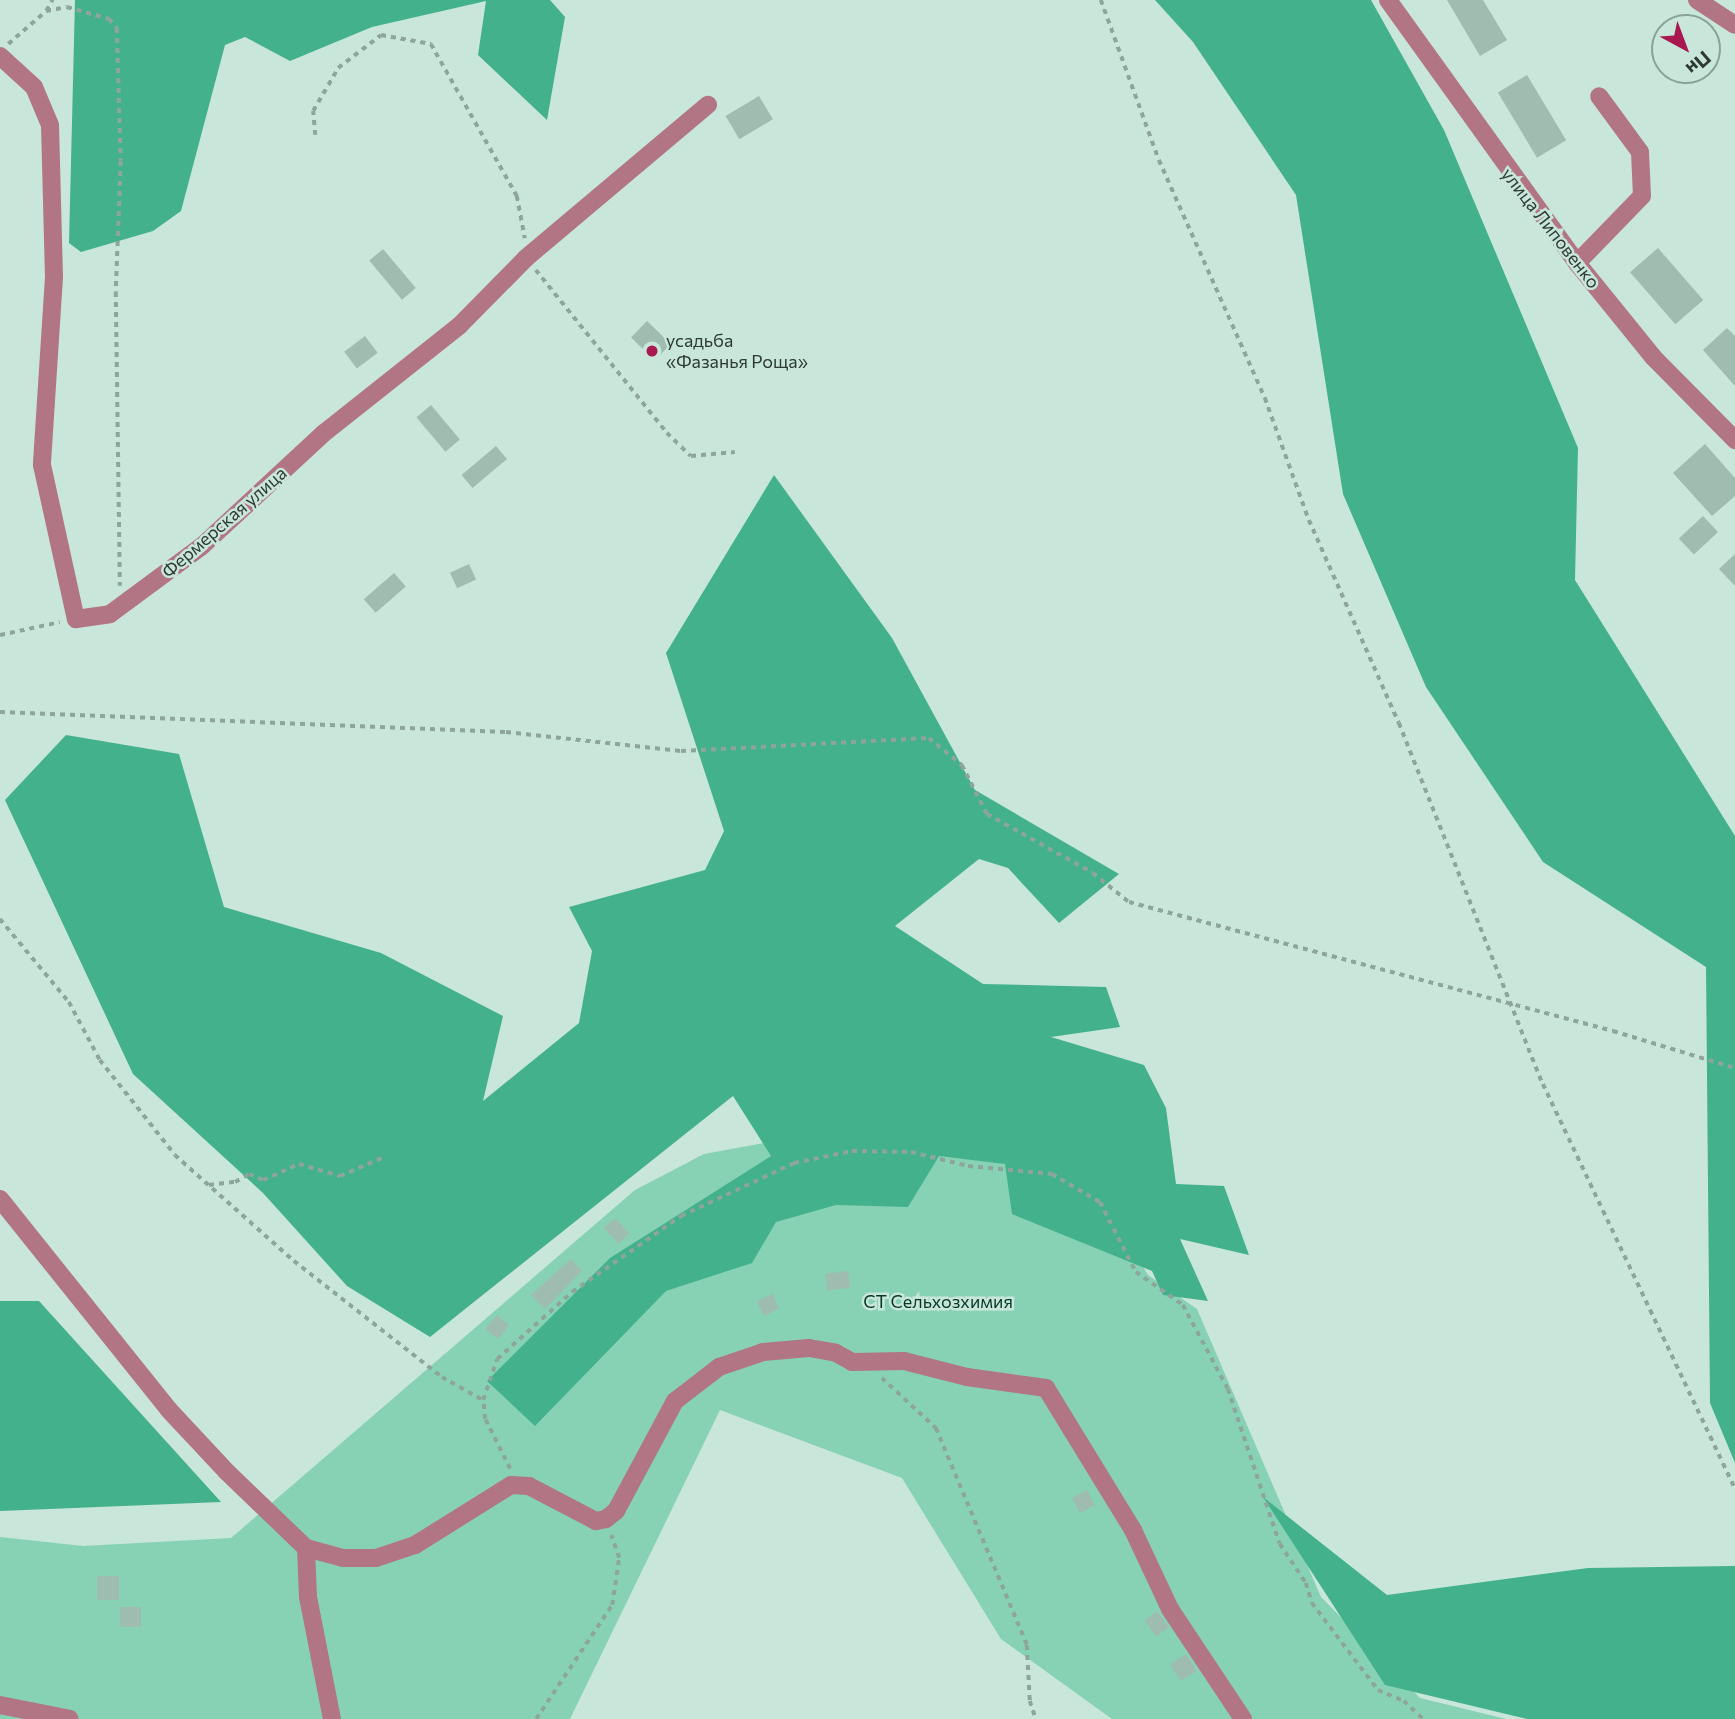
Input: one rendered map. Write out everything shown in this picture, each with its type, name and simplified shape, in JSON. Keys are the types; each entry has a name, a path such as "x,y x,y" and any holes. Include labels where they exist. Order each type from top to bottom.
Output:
{"street":[{"name":"улица Липовенко","path":"1388,0 1577,263 1653,357 1735,440"},
{"path":"1698,0 1735,25"},
{"path":"0,56 34,87 50,125 54,277 42,465 76,619"},
{"path":"1577,263 1642,196 1640,152 1599,96"},
{"name":"Фермерская улица","path":"76,619 110,614 202,546 324,433 459,326 526,258 708,105"},
{"path":"0,1199 169,1410 282,1529 306,1548 344,1558 376,1558 447,1528 511,1485 529,1486 596,1521 606,1519 616,1511 658,1427 695,1381 740,1358 787,1348 836,1353 852,1362 904,1361 967,1377 1046,1388 1133,1530 1170,1609 1243,1719"},
{"path":"306,1548 308,1597 332,1719"},
{"path":"0,1705 70,1719"}],"path":[{"path":"0,48 46,11 52,0"},
{"path":"1101,0 1159,160 1265,398 1309,520 1399,723 1444,845 1555,1111 1649,1300 1735,1489"},
{"path":"46,11 67,7 90,12 117,28 121,161 115,449 120,587 126,604"},
{"path":"315,135 313,111 338,68 381,35 431,44 517,196 526,258 667,433 691,456 735,452"},
{"path":"0,635 76,619"},
{"path":"0,712 506,732 681,751 929,738 962,765 986,814 1093,873 1129,902 1512,1003 1735,1068"},
{"path":"0,919 69,1002 100,1060 138,1112 209,1185 385,1333 443,1377 483,1400"},
{"path":"511,1485 509,1461 485,1419 483,1400 497,1359 572,1292 681,1216 794,1163 852,1151 911,1152 968,1166 1052,1174 1100,1202 1136,1272 1183,1306 1228,1389 1280,1544 1306,1583 1312,1603 1378,1690 1404,1701 1423,1719"},
{"path":"209,1185 235,1182 249,1174 263,1180 299,1164 340,1176 386,1156"},
{"path":"852,1362 895,1385 936,1428 1027,1645 1030,1701 1036,1719"},
{"path":"536,1719 612,1605 619,1558 606,1519"}],"green space":[{"path":"75,0 550,0 565,17 547,120 478,55 486,1 372,27 290,61 245,37 225,45 181,211 153,231 81,252 69,243"},
{"path":"1155,0 1371,0 1444,130 1578,448 1575,580 1735,836 1735,1463 1710,1403 1706,967 1543,862 1426,687 1343,494 1296,195 1193,42"},
{"path":"774,475 892,638 975,790 1119,874 1059,923 1008,868 979,859 895,926 983,984 1106,987 1120,1027 1051,1037 1144,1065 1166,1108 1176,1184 1224,1186 1249,1255 1180,1239 1208,1301 1163,1295 1152,1271 1012,1214 1005,1164 939,1156 908,1207 836,1205 776,1222 752,1263 666,1291 535,1426 487,1381 610,1258 771,1156 733,1096 430,1337 347,1286 263,1193 133,1074 5,800 66,735 179,754 224,907 381,953 503,1016 483,1101 579,1023 592,951 569,907 705,870 724,831 666,653"},
{"name":"СТ Сельхозхимия","path":"976,1114 1127,1240 1148,1275 1197,1309 1321,1597 1420,1698 1506,1719 1112,1719 1001,1639 902,1478 720,1410 570,1719 0,1719 0,1537 83,1546 231,1538 635,1190 704,1154 830,1131"},
{"path":"0,1301 39,1301 221,1502 0,1511"},
{"path":"1263,1497 1387,1595 1588,1568 1735,1566 1735,1719 1527,1719 1385,1685"}],"building":[{"path":"1447,0 1483,0 1507,40 1480,56"},
{"path":"1527,75 1566,140 1537,158 1498,93"},
{"path":"759,96 773,119 739,139 726,116"},
{"path":"1658,248 1703,300 1675,324 1630,272"},
{"path":"383,249 416,288 402,300 369,261"},
{"path":"647,321 671,344 655,360 631,338"},
{"path":"1727,328 1735,336 1735,386 1703,350"},
{"path":"365,336 378,353 357,368 344,352"},
{"path":"431,405 460,439 445,452 416,417"},
{"path":"1705,444 1735,478 1735,496 1712,516 1673,473"},
{"path":"496,446 507,459 472,488 462,475"},
{"path":"1703,516 1718,532 1694,555 1679,539"},
{"path":"1735,554 1735,586 1719,569"},
{"path":"469,564 476,579 457,588 450,573"},
{"path":"394,573 406,587 376,613 364,599"},
{"path":"615,1218 629,1233 618,1244 604,1228"},
{"path":"571,1259 582,1271 545,1309 531,1295"},
{"path":"848,1271 850,1288 827,1291 825,1274"},
{"path":"772,1294 779,1308 764,1316 757,1302"},
{"path":"497,1315 509,1325 498,1339 485,1329"},
{"path":"1087,1490 1095,1505 1080,1513 1072,1498"},
{"path":"97,1576 119,1576 119,1600 97,1600"},
{"path":"120,1607 141,1607 141,1627 120,1627"},
{"path":"1157,1611 1169,1627 1156,1637 1144,1621"},
{"path":"1186,1654 1197,1671 1181,1681 1170,1664"}],"place":[{"name":"усадьба «Фазанья Роща»","path":"652,351"}]}
